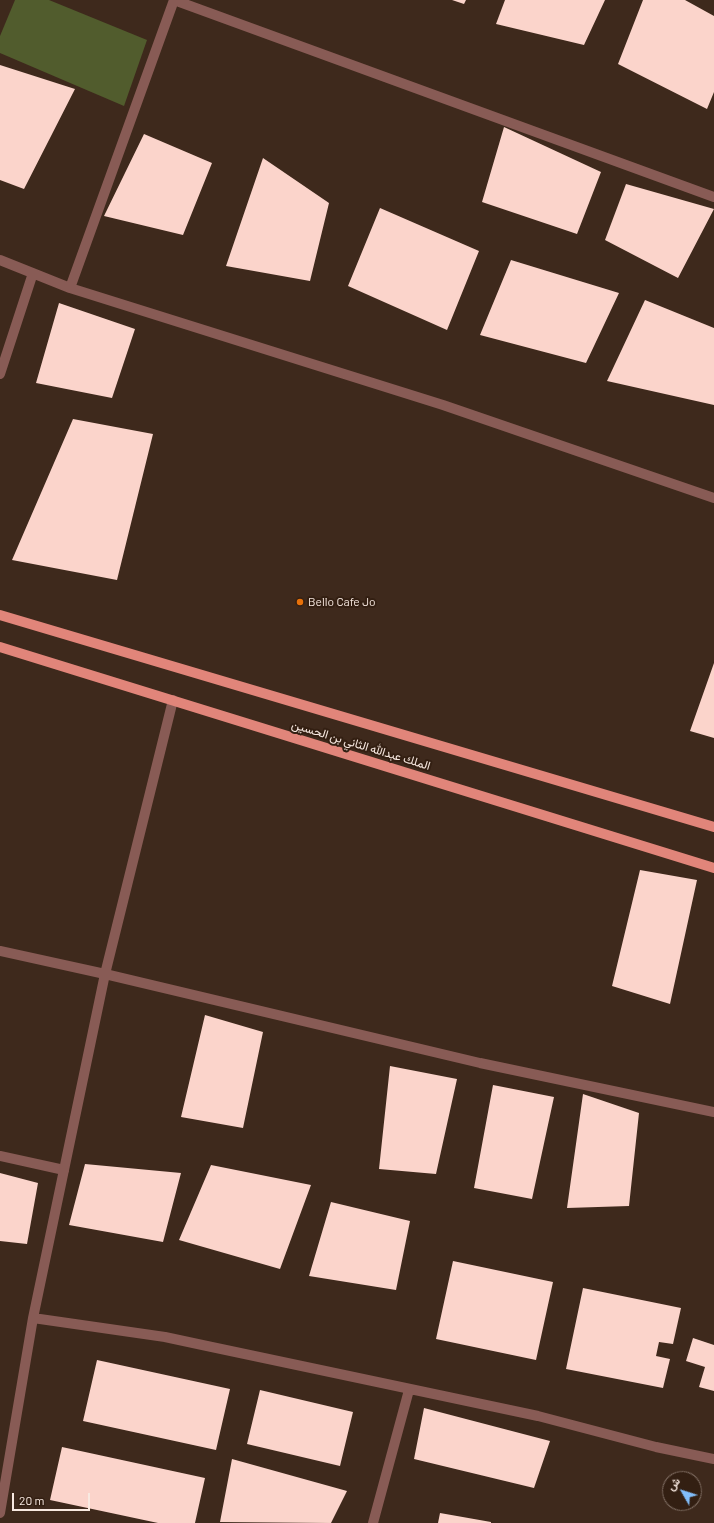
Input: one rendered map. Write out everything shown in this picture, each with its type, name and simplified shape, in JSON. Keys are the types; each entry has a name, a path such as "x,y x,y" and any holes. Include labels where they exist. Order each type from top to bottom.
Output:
{"main road":[{"name":"الملك عبدالله الثاني بن الحسين","path":"0,615 714,827"},
{"name":"الملك عبدالله الثاني بن الحسين","path":"0,647 714,868"}],"street":[{"path":"70,288 174,0 714,197"},
{"path":"0,260 70,288 443,405 714,498"},
{"path":"0,374 33,273"},
{"path":"0,1513 2,1493 33,1318 105,974 173,700"},
{"path":"0,951 105,974 480,1063 714,1112"},
{"path":"0,1156 64,1170"},
{"path":"33,1318 165,1337 409,1390 538,1416 656,1447 714,1460"},
{"path":"374,1523 409,1390"}],"green space":[{"path":"15,0 49,0 147,40 124,106 0,53 0,36"}],"building":[{"path":"452,0 466,0 464,4"},
{"path":"505,0 605,0 584,45 496,24"},
{"path":"643,0 685,0 714,16 714,92 707,109 618,64"},
{"path":"0,65 75,89 24,189 0,180"},
{"path":"504,127 601,172 577,234 482,202"},
{"path":"144,134 212,163 183,235 104,216"},
{"path":"263,158 329,203 310,281 226,266"},
{"path":"626,184 714,209 678,278 605,240"},
{"path":"380,208 479,251 447,330 348,286"},
{"path":"511,260 619,293 586,363 480,335"},
{"path":"645,300 714,328 714,405 607,381"},
{"path":"59,303 135,329 112,398 36,383"},
{"path":"73,419 153,434 117,580 12,560"},
{"path":"714,663 714,738 690,731"},
{"path":"640,870 697,880 670,1004 612,986"},
{"path":"205,1015 263,1032 243,1128 181,1117"},
{"path":"390,1066 457,1079 436,1174 379,1169"},
{"path":"493,1085 554,1097 532,1199 474,1188"},
{"path":"583,1094 639,1113 629,1206 567,1208"},
{"path":"85,1164 181,1173 163,1242 69,1225"},
{"path":"211,1165 311,1185 280,1269 179,1240"},
{"path":"0,1173 38,1183 27,1244 0,1241"},
{"path":"331,1202 410,1221 396,1290 309,1276"},
{"path":"453,1261 553,1282 536,1360 436,1339"},
{"path":"583,1288 681,1308 673,1344 659,1342 656,1356 670,1359 663,1388 566,1369"},
{"path":"693,1338 714,1345 714,1391 699,1387 705,1367 686,1361"},
{"path":"97,1360 230,1389 216,1450 83,1421"},
{"path":"260,1390 353,1412 340,1466 247,1444"},
{"path":"424,1408 550,1441 534,1488 414,1459"},
{"path":"62,1447 205,1478 195,1523 158,1523 50,1500"},
{"path":"232,1459 347,1491 331,1523 220,1522"},
{"path":"440,1513 491,1522 491,1523 438,1523"}],"place":[{"name":"Bello Cafe Jo","path":"300,602"}]}
